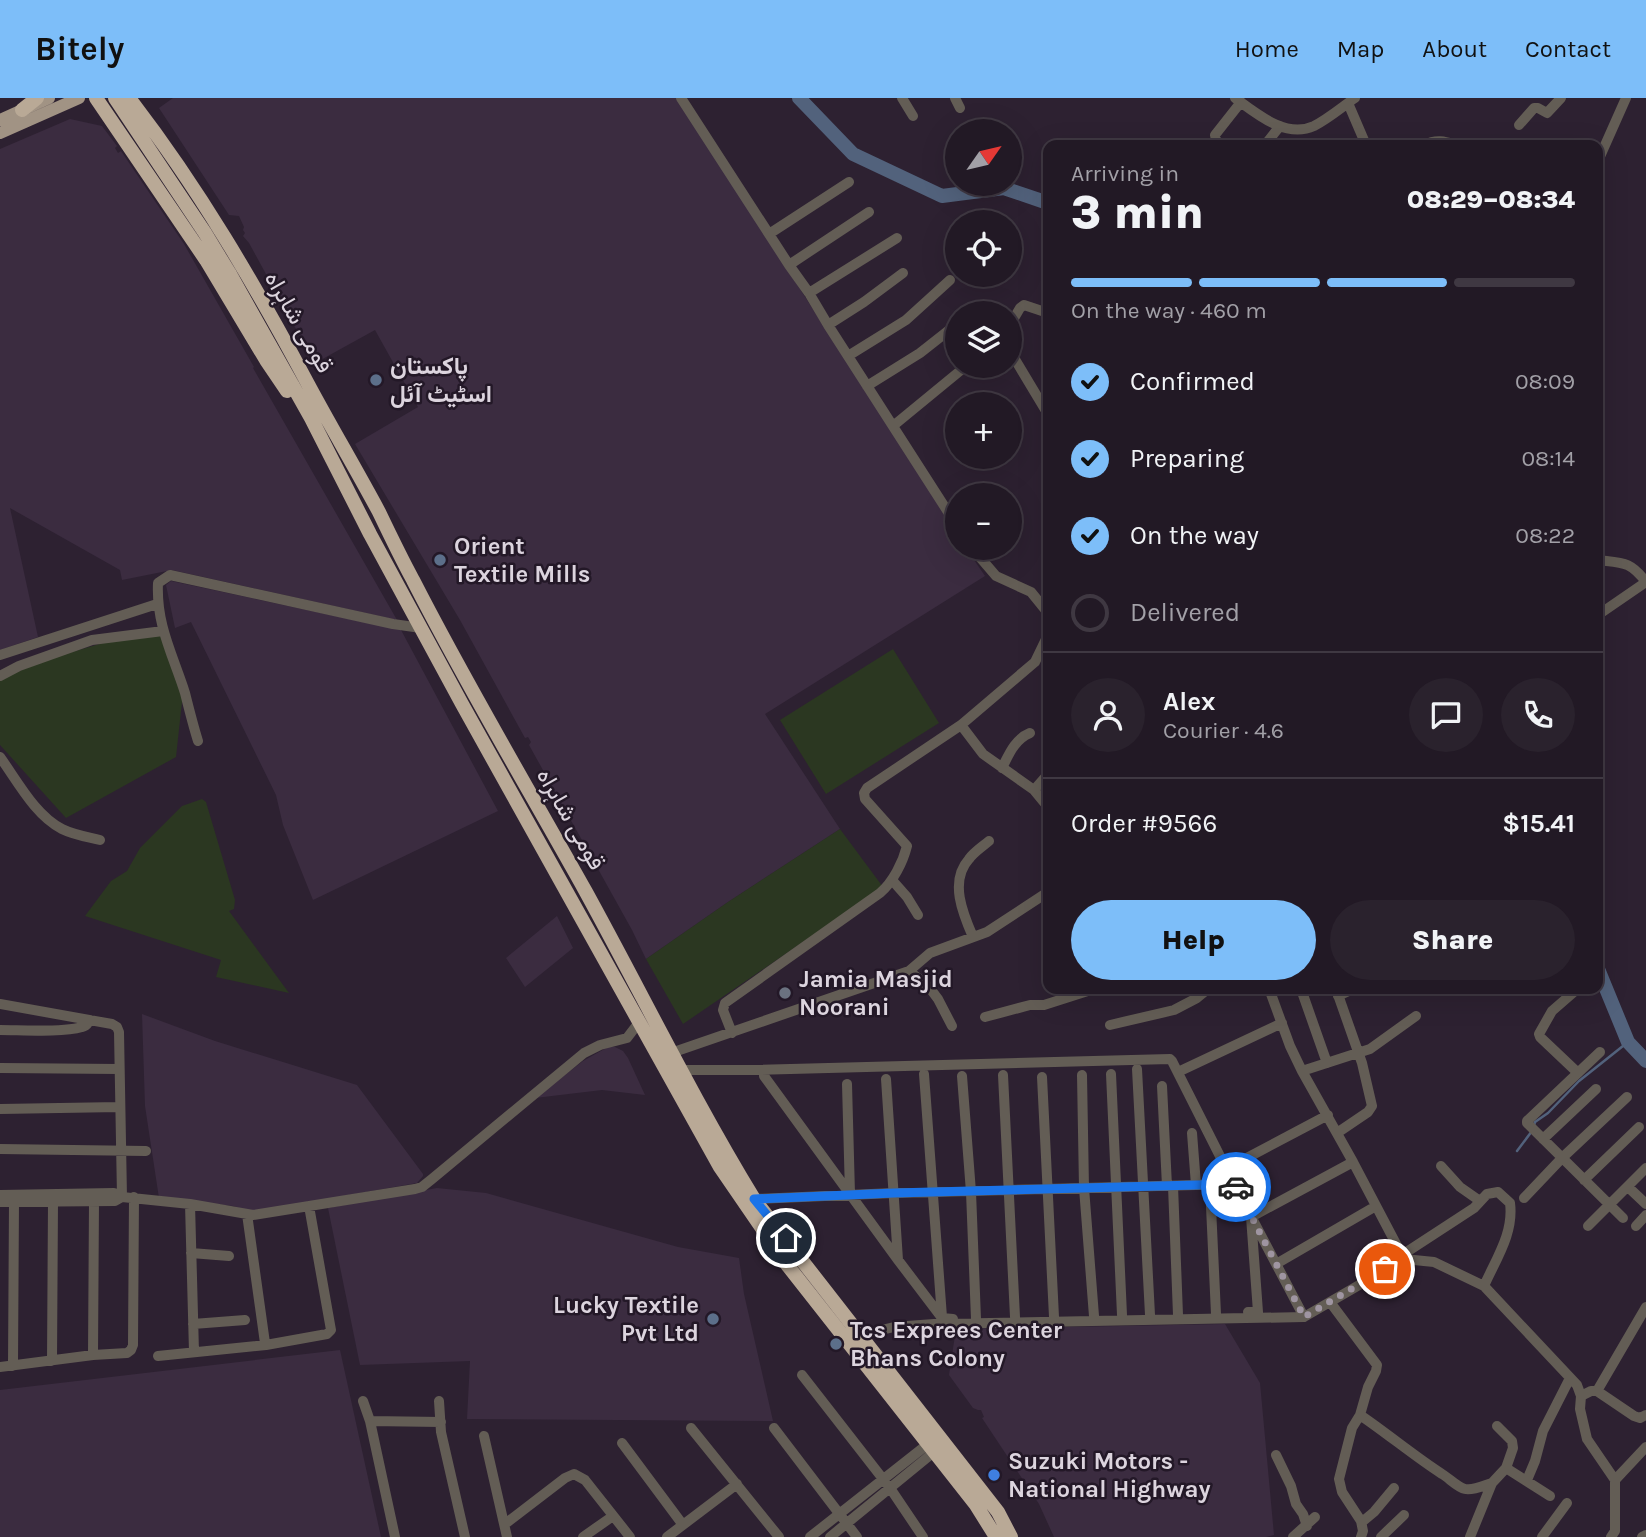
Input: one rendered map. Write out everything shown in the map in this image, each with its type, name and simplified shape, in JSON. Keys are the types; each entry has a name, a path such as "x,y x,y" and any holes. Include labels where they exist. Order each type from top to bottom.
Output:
{"highway":[{"path":"22,110 37,98"},
{"path":"96,98 206,260 286,390 311,418"},
{"name":"قومی شاہراہ","path":"115,98 205,233 264,334 550,863 720,1167 786,1264 976,1505 996,1537"},
{"name":"قومی شاہراہ","path":"129,98 205,207 281,333 431,615 615,945 680,1070 754,1199 998,1512 1011,1537"}],"main road":[{"path":"0,120 49,98"},
{"path":"0,133 79,98"}],"street":[{"path":"681,98 945,507"},
{"path":"902,98 913,116"},
{"path":"1519,125 1534,108 1546,113 1561,98"},
{"path":"1603,150 1626,98"},
{"path":"1216,140 1215,135 1238,100 1268,121 1300,131 1315,126 1351,100 1364,140"},
{"path":"1269,140 1280,126"},
{"path":"769,234 849,181"},
{"path":"789,265 869,212"},
{"path":"809,293 897,238"},
{"path":"828,325 903,272"},
{"path":"848,356 906,320 945,285"},
{"path":"1022,307 1024,305 1043,311"},
{"path":"867,386 920,353 945,333"},
{"path":"1022,371 1043,406"},
{"path":"893,426 951,378"},
{"path":"982,560 996,576 1031,592 1043,607"},
{"path":"1603,561 1627,564 1646,582 1603,612"},
{"path":"198,741 157,604 158,583 170,575 422,628"},
{"path":"0,655 157,604"},
{"path":"0,676 19,666 92,640 163,631"},
{"path":"732,1033 723,1010 725,1003 880,893 892,880 907,846 865,799 867,788 961,725 1035,662 1043,645"},
{"path":"961,725 983,754 1034,790 1043,801"},
{"path":"1002,768 1012,749 1020,739 1030,733"},
{"path":"0,758 36,807 50,821 70,832 100,840"},
{"path":"1034,790 1043,780"},
{"path":"973,937 961,909 961,873 967,861 989,841"},
{"path":"892,880 918,915"},
{"path":"671,1053 909,971 930,953 987,932 1043,899"},
{"path":"909,971 929,987 952,1026"},
{"path":"985,1017 1030,1005 1044,1005 1078,994"},
{"path":"1110,1025 1174,1010 1200,994"},
{"path":"1271,994 1302,1071 1403,1257"},
{"path":"1303,994 1327,1063"},
{"path":"1337,1133 1372,1107 1359,1053 1338,994"},
{"path":"1572,994 1552,1011 1539,1034 1578,1073"},
{"path":"0,1004 117,1027 122,1197"},
{"path":"1302,1071 1377,1045 1416,1016"},
{"path":"0,1030 59,1030 81,1027 90,1020"},
{"path":"0,1195 114,1193 122,1197 190,1204 247,1214 422,1186 584,1053 600,1045 627,1038 640,1021"},
{"path":"1178,1073 1282,1023"},
{"path":"1600,1052 1527,1121 1623,1218"},
{"path":"680,1070 1166,1058 1172,1061 1304,1317"},
{"path":"0,1068 119,1069"},
{"path":"1137,1069 1150,1315"},
{"path":"924,1074 942,1318"},
{"path":"1111,1074 1122,1315"},
{"path":"1003,1075 1015,1317"},
{"path":"1082,1075 1084,1188 1094,1316"},
{"path":"764,1076 942,1318 1258,1312 1251,1217"},
{"path":"962,1076 971,1192 976,1319"},
{"path":"1042,1077 1054,1317"},
{"path":"886,1079 898,1260"},
{"path":"847,1084 850,1195"},
{"path":"1162,1086 1178,1315"},
{"path":"1543,1139 1596,1089"},
{"path":"1524,1198 1627,1097"},
{"path":"0,1109 119,1107"},
{"path":"1226,1169 1328,1115"},
{"path":"1584,1180 1639,1127"},
{"path":"1192,1133 1196,1185"},
{"path":"0,1149 146,1151"},
{"path":"1251,1217 1353,1162"},
{"path":"1441,1166 1460,1187 1480,1201"},
{"path":"1588,1226 1646,1168"},
{"path":"754,1199 1234,1184"},
{"path":"1210,1185 1216,1314"},
{"path":"1628,1187 1646,1204"},
{"path":"861,1335 894,1327 934,1324 1304,1317 1403,1257 1474,1208 1487,1194 1498,1192 1510,1203 1511,1213 1508,1233 1484,1286"},
{"path":"0,1202 94,1202 115,1201 122,1197"},
{"path":"0,1367 127,1353 131,1350 134,1198"},
{"path":"13,1366 15,1202"},
{"path":"52,1361 53,1202"},
{"path":"93,1355 94,1202"},
{"path":"190,1204 194,1352"},
{"path":"158,1356 266,1345 327,1334 331,1329 309,1206"},
{"path":"1276,1264 1376,1206"},
{"path":"247,1214 265,1343"},
{"path":"1636,1226 1646,1215"},
{"path":"191,1253 229,1256"},
{"path":"1403,1257 1434,1262 1484,1286 1577,1385 1587,1439 1615,1480 1615,1535"},
{"path":"1330,1302 1377,1365 1360,1415 1352,1428 1339,1479 1342,1492 1362,1522 1362,1537"},
{"path":"1597,1391 1646,1307"},
{"path":"193,1324 245,1320"},
{"path":"802,1375 923,1537"},
{"path":"1527,1480 1543,1430 1570,1378"},
{"path":"1581,1396 1597,1391 1634,1416 1640,1418 1646,1415"},
{"path":"439,1401 441,1432 465,1537"},
{"path":"363,1402 370,1421 395,1537"},
{"path":"1360,1415 1463,1489 1492,1483"},
{"path":"370,1421 441,1422"},
{"path":"1470,1537 1492,1483 1506,1468 1513,1448 1512,1441 1497,1426"},
{"path":"691,1428 779,1537"},
{"path":"774,1428 858,1537"},
{"path":"484,1436 508,1537"},
{"path":"622,1443 683,1525"},
{"path":"1615,1480 1646,1447"},
{"path":"830,1537 886,1484 931,1448"},
{"path":"1276,1455 1307,1526"},
{"path":"1506,1468 1550,1496"},
{"path":"505,1524 574,1474 585,1480 630,1537"},
{"path":"667,1537 737,1484"},
{"path":"810,1537 839,1513 886,1484"},
{"path":"1362,1522 1394,1488"},
{"path":"1542,1537 1567,1503"},
{"path":"1381,1537 1404,1515"},
{"path":"583,1537 613,1516"},
{"path":"1293,1537 1315,1517"}],"shaded area":[{"path":"173,98 677,98 945,514 945,560 974,560 985,576 765,714 840,829 646,959 529,745 531,742 528,737 525,738 460,620 355,444 418,407 375,330 317,362 313,360 243,236 244,227 239,216 229,215 159,108"},
{"path":"70,119 102,126 117,146 115,148 118,153 121,151 184,244 397,620 172,570 122,580 120,570 10,508 38,637 0,650 0,149"},
{"path":"171,581 401,630 498,811 313,900 283,825 276,795 191,622 175,628 166,585"},
{"path":"557,916 573,948 525,987 506,958"},
{"path":"142,1014 215,1041 357,1085 423,1176 417,1183 252,1212 233,1206 159,1198 145,1106"},
{"path":"608,1047 623,1051 645,1095 602,1090 535,1098 583,1061"},
{"path":"437,1188 486,1193 678,1247 739,1258 744,1294 773,1421 467,1419 470,1361 360,1365 328,1208"},
{"path":"1225,1324 1260,1383 1274,1535 1266,1537 1054,1537 1039,1504 982,1418 984,1417 981,1410 973,1408 949,1375 956,1329"},
{"path":"340,1350 381,1537 0,1537 0,1390"}],"green space":[{"path":"161,628 183,693 176,757 66,818 0,745 0,680 59,656"},
{"path":"893,649 939,723 826,794 780,720"},
{"path":"202,799 206,802 235,900 234,909 229,911 289,993 216,977 221,960 85,916 111,881 127,871 140,848 182,806"},
{"path":"840,829 883,887 683,1024 646,959"}],"waterway":[{"path":"799,98 853,154 942,196 1004,188 1043,201"},
{"path":"1603,981 1628,1042 1646,1061"},
{"path":"1534,1125 1579,1081 1628,1042"},
{"path":"1517,1151 1532,1131"}],"way so far":[{"path":"1236,1187 1304,1317 1385,1269"}],"place":[{"name":"پاکستان اسٹیٹ آئل","path":"376,380"},
{"name":"Orient Textile Mills","path":"440,560"},
{"name":"Jamia Masjid Noorani","path":"785,993"},
{"name":"Lucky Textile Pvt Ltd","path":"713,1319"},
{"name":"Tcs Exprees Center Bhans Colony","path":"836,1344"},
{"name":"Suzuki Motors - National Highway","path":"994,1475"}],"route":[{"path":"786,1238 754,1199 1234,1184 1236,1187"}]}
